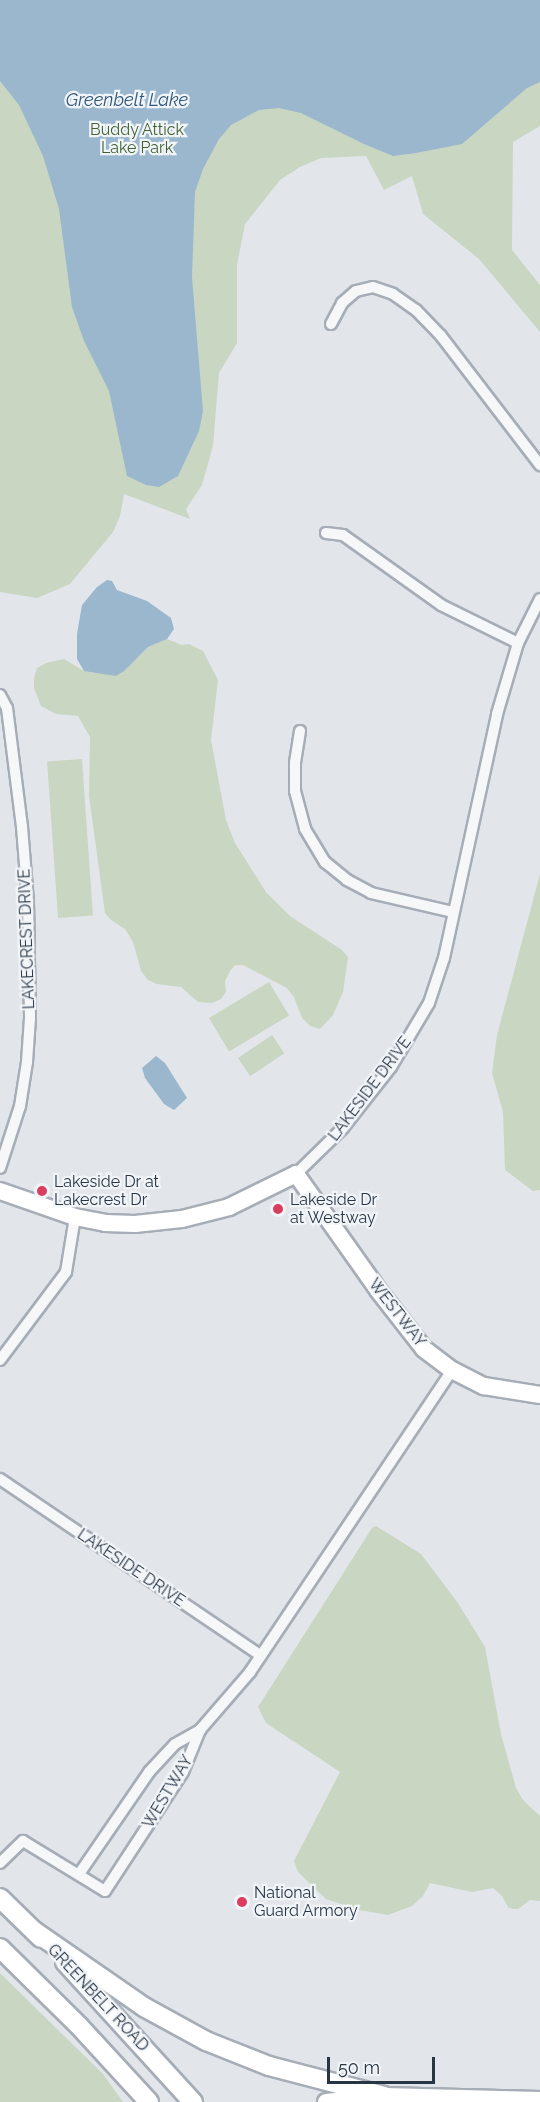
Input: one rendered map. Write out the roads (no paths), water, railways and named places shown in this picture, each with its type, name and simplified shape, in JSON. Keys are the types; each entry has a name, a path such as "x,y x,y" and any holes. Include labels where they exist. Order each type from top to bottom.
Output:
{"main road":[{"name":"GREENBELT ROAD","path":"0,1898 34,1931 193,2102"},
{"path":"34,1931 144,2007 206,2041 269,2066 384,2096"},
{"name":"GREENBELT ROAD","path":"0,1948 80,2026 149,2102"}],"street":[{"path":"331,324 342,303 356,291 373,287 393,294 441,336 540,465"},
{"path":"326,533 343,535 441,605 518,643"},
{"name":"LAKESIDE DRIVE","path":"0,1191 75,1217 105,1223 135,1224 182,1219 229,1207 296,1174 343,1128 391,1067 413,1033 437,980 497,714 518,643 540,599"},
{"name":"LAKECREST DRIVE","path":"0,695 7,708 28,902 30,1018 24,1084 15,1127 0,1168"},
{"path":"300,731 294,791 305,829 325,862 347,880 371,893 453,912"},
{"name":"WESTWAY","path":"296,1174 424,1349 452,1370 484,1386 540,1395"},
{"path":"0,1360 66,1272 75,1217"},
{"path":"200,1730 261,1656 452,1370"},
{"name":"LAKESIDE DRIVE","path":"0,1479 261,1656"},
{"name":"WESTWAY","path":"200,1730 183,1772 105,1891 79,1875 149,1772 175,1744 200,1730"},
{"path":"0,1863 23,1841 79,1875"},
{"path":"326,2102 384,2096 540,2100"}],"water":[{"name":"Greenbelt Lake","path":"0,0 540,0 540,82 527,88 462,144 416,153 393,156 301,113 279,108 259,110 231,125 219,139 203,169 195,192 192,277 203,411 199,431 178,476 159,487 146,485 127,476 109,391 84,341 72,307 59,209 43,156 19,105 0,81"},
{"path":"107,580 112,581 117,590 147,601 171,618 174,629 167,639 148,647 116,676 84,671 77,659 77,634 82,605 97,587"},
{"path":"156,1056 165,1063 187,1098 174,1110 164,1104 145,1078 142,1068"}],"place":[{"name":"Lakeside Dr at Lakecrest Dr","path":"42,1191"},
{"name":"Lakeside Dr at Westway","path":"278,1209"},
{"name":"National Guard Armory","path":"242,1902"}],"park label":[{"name":"Buddy Attick Lake Park","path":"137,139"}]}
